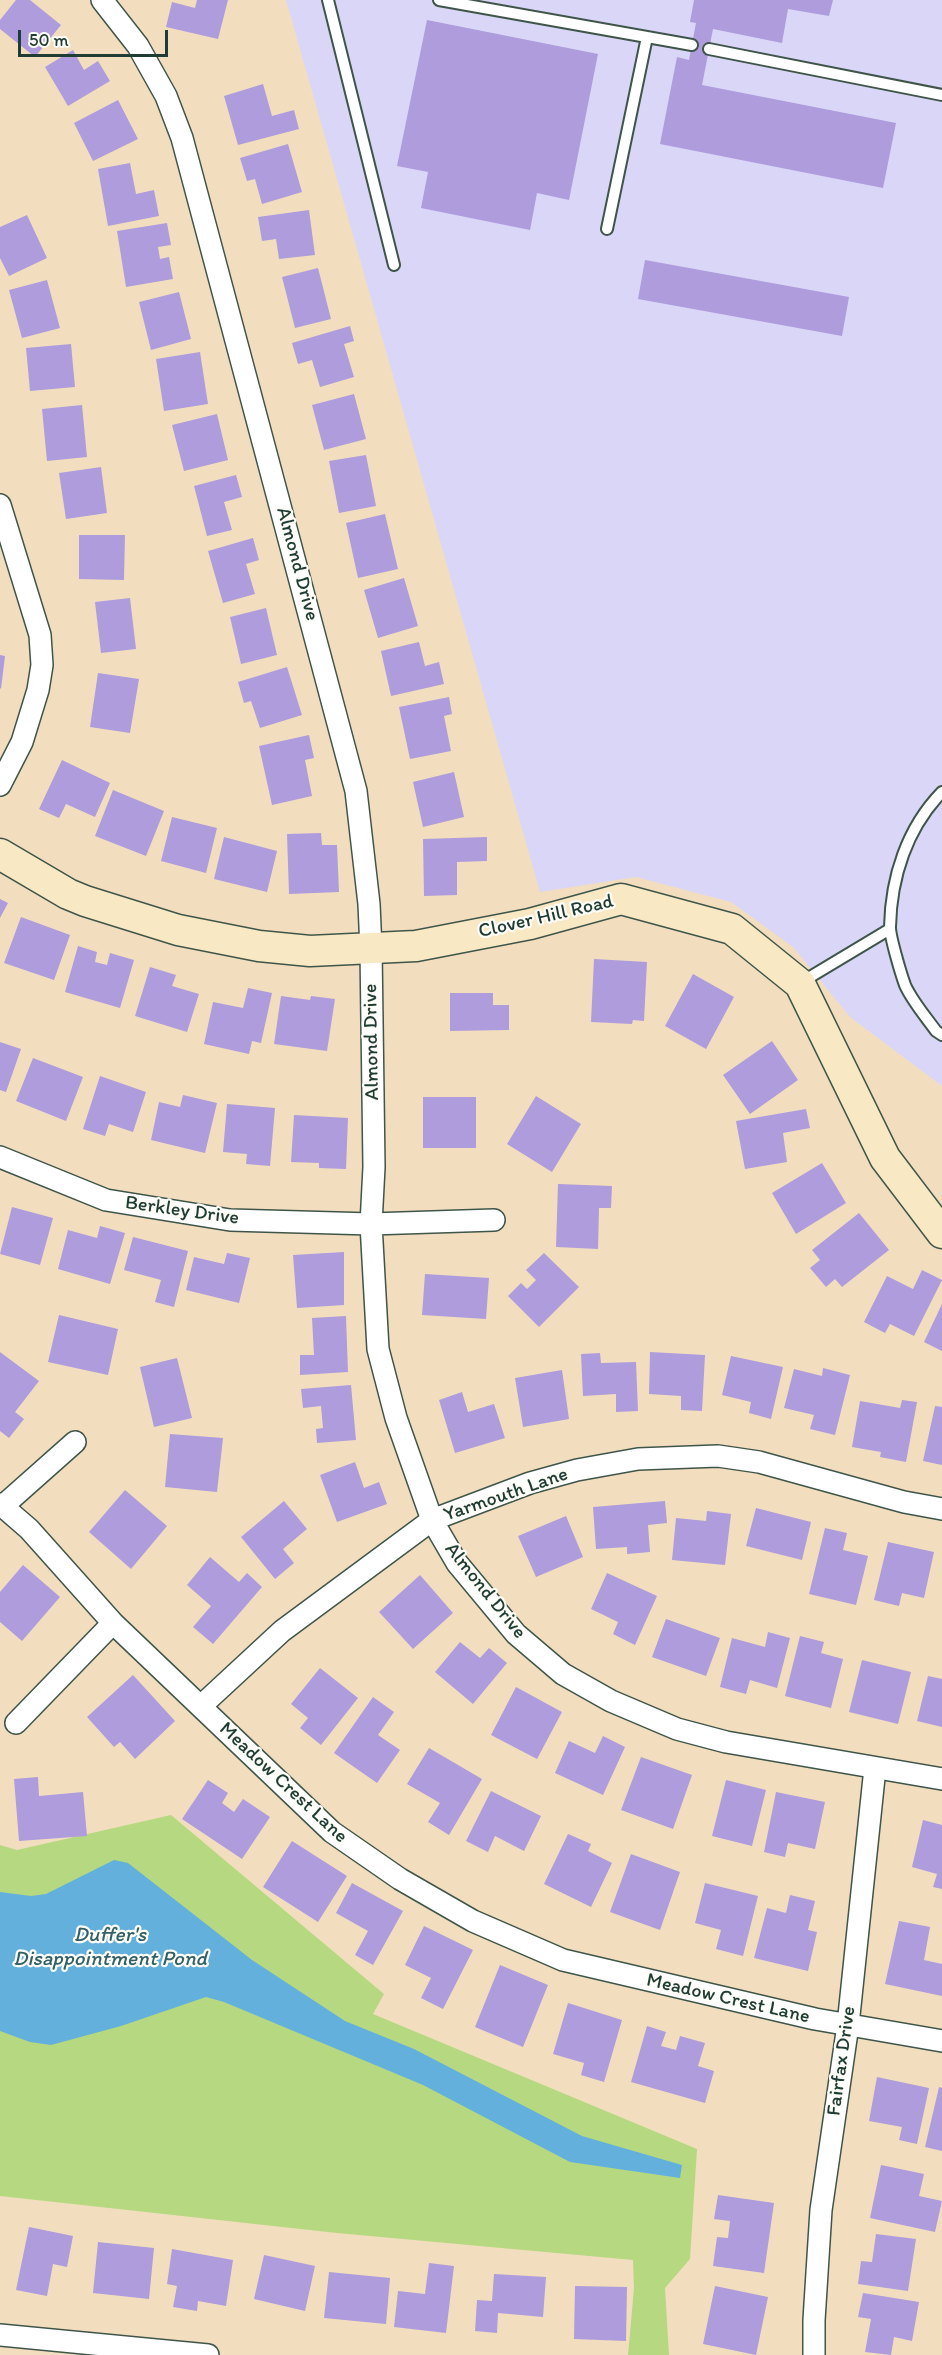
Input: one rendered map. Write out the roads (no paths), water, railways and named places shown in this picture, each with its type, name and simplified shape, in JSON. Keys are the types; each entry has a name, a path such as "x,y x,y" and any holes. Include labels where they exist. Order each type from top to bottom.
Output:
{"street":[{"name":"Almond Drive","path":"102,0 138,46 166,96 182,138 353,780 369,904 371,949 374,1155 371,1224 378,1349 396,1418 432,1520 457,1563 516,1634 563,1674 611,1701 677,1729 726,1742 942,1779"},
{"path":"0,505 40,635 42,665 38,690 22,742 0,785"},
{"name":"Clover Hill Road","path":"0,854 68,894 178,930 259,946 310,951 416,945 530,924 621,899 732,929 800,984 885,1158 942,1233"},
{"name":"Berkley Drive","path":"0,1157 106,1200 230,1220 371,1224 494,1220"},
{"path":"2,1505 75,1442"},
{"name":"Yarmouth Lane","path":"201,1706 282,1631 432,1520 530,1483 577,1470 665,1456 718,1456 759,1462 904,1503 942,1509"},
{"name":"Meadow Crest Lane","path":"2,1505 29,1529 113,1623 332,1832 400,1879 473,1921 563,1960 689,1991 848,2025 942,2041"},
{"path":"16,1723 113,1623"},
{"name":"Fairfax Drive","path":"814,2355 821,2210 848,2025 875,1768"},
{"path":"0,2335 208,2355"}],"lane":[{"path":"327,0 394,265"},
{"path":"439,0 692,45"},
{"path":"607,230 647,37"},
{"path":"709,49 942,95"},
{"path":"942,792 926,808 907,841 896,874 890,929 905,986 936,1031 942,1035"},
{"path":"800,984 890,929"}],"water":[{"name":"Duffer's Disappointment Pond","path":"114,1860 128,1863 252,1960 345,2021 414,2049 582,2136 682,2165 680,2178 570,2162 423,2085 224,2002 206,1997 121,2026 51,2045 30,2042 0,2031 0,1892 31,1896 46,1894"}]}
